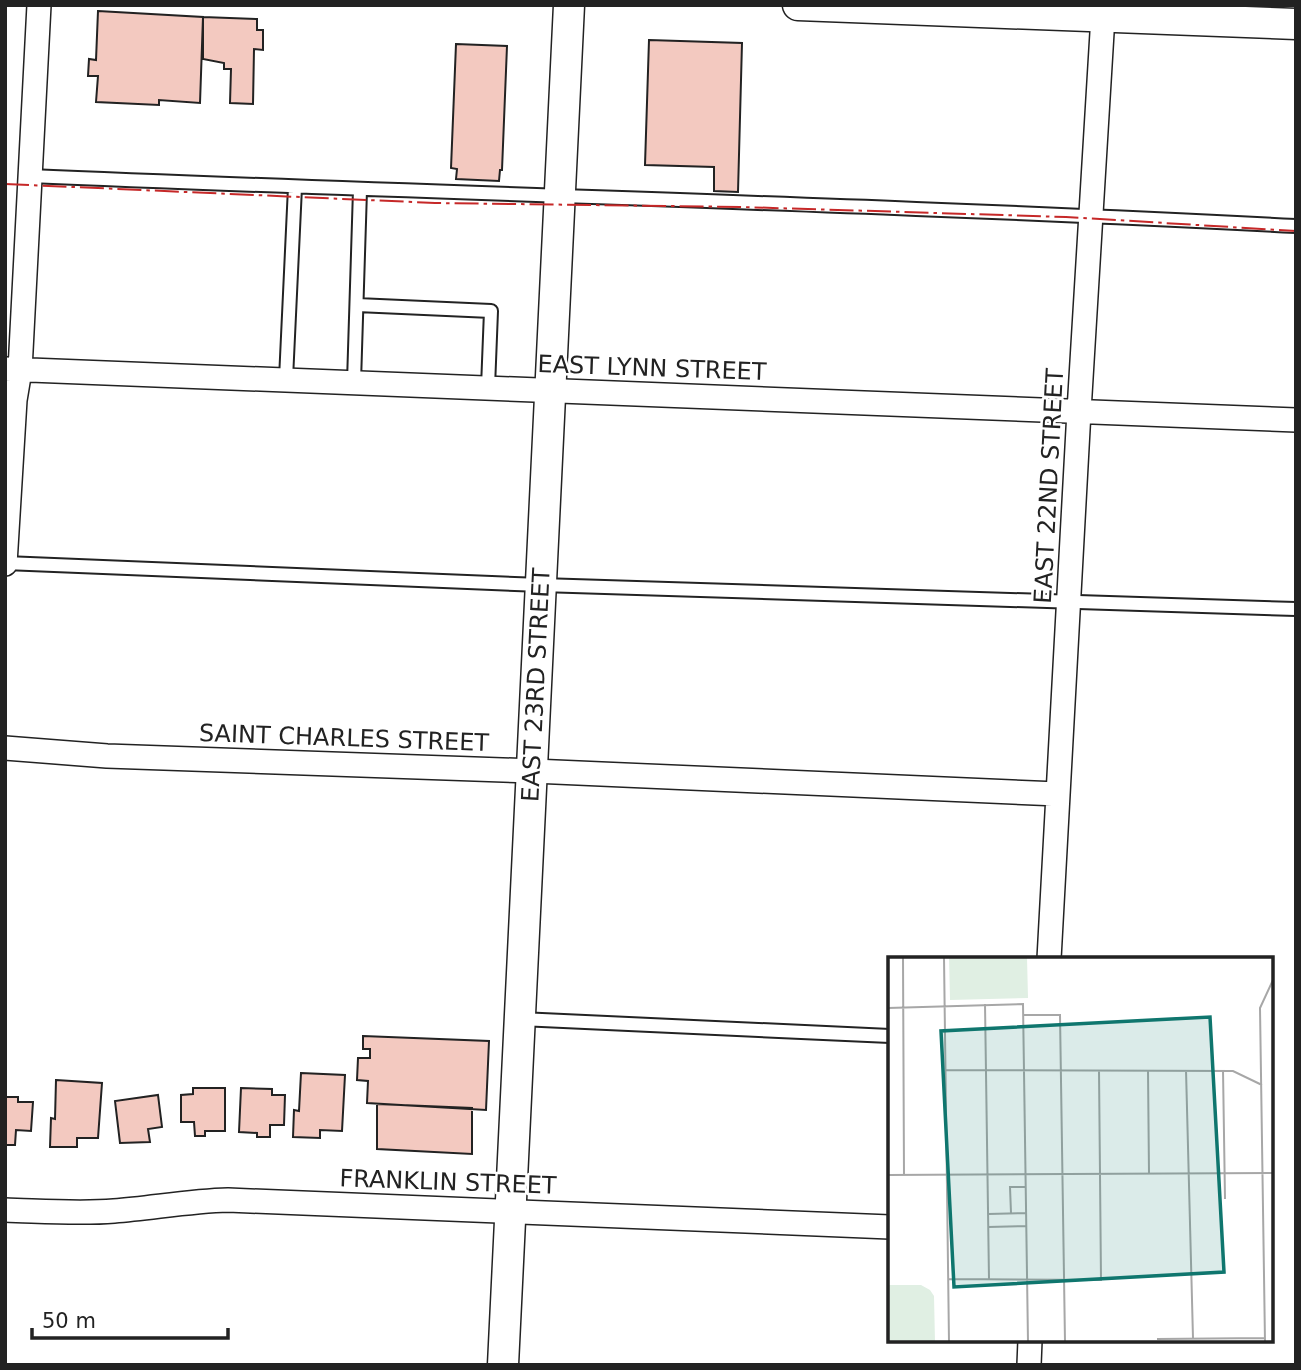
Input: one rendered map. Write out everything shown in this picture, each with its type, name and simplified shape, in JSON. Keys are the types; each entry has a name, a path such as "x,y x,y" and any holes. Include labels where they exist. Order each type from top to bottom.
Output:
{"street":[{"path":"5,564 15,400 13,369 30,176 39,5"},
{"name":"EAST 23RD STREET","path":"503,1365 569,5"},
{"path":"799,5 1296,24"},
{"name":"EAST 22ND STREET","path":"1049,957 1104,16"},
{"name":"EAST LYNN STREET","path":"13,369 1296,420"},
{"name":"SAINT CHARLES STREET","path":"5,748 107,756 1058,794"},
{"name":"FRANKLIN STREET","path":"5,1210 72,1213 228,1200 888,1227"},
{"path":"1029,1365 1030,1342"}],"lane":[{"path":"30,176 560,198 1091,215 1296,226"},
{"path":"286,379 295,187"},
{"path":"354,382 360,190"},
{"path":"357,305 491,310 488,387"},
{"path":"5,564 541,585 1296,609"},
{"path":"520,1019 888,1036"}],"building":[{"path":"98,11 203,17 200,103 159,100 159,105 96,102 98,76 88,76 89,59 96,60"},
{"path":"203,17 257,19 257,30 263,30 263,50 254,49 253,104 230,103 231,69 224,69 224,63 203,59"},
{"path":"649,40 742,43 738,192 714,191 714,167 645,165"},
{"path":"456,44 507,46 502,170 499,181 456,179 457,169 451,168"},
{"path":"363,1036 489,1041 486,1110 367,1103 368,1081 357,1080 358,1058 370,1058 370,1049 363,1049"},
{"path":"301,1073 345,1075 342,1131 320,1130 320,1138 293,1137 294,1110 299,1111"},
{"path":"56,1080 102,1083 98,1138 77,1138 77,1147 50,1147 51,1118 55,1119"},
{"path":"193,1088 225,1088 225,1131 205,1131 205,1136 195,1136 194,1122 181,1122 181,1095 193,1094"},
{"path":"241,1088 272,1089 272,1095 285,1095 284,1125 270,1125 270,1137 239,1132"},
{"path":"158,1095 162,1127 148,1129 150,1142 120,1143 115,1101"},
{"path":"5,1097 18,1097 18,1102 33,1102 31,1131 16,1130 15,1145 5,1145"},
{"path":"377,1104 472,1108 472,1154 377,1149"}],"power":[{"path":"5,184 435,203 742,207 1066,217 1296,231"}]}
